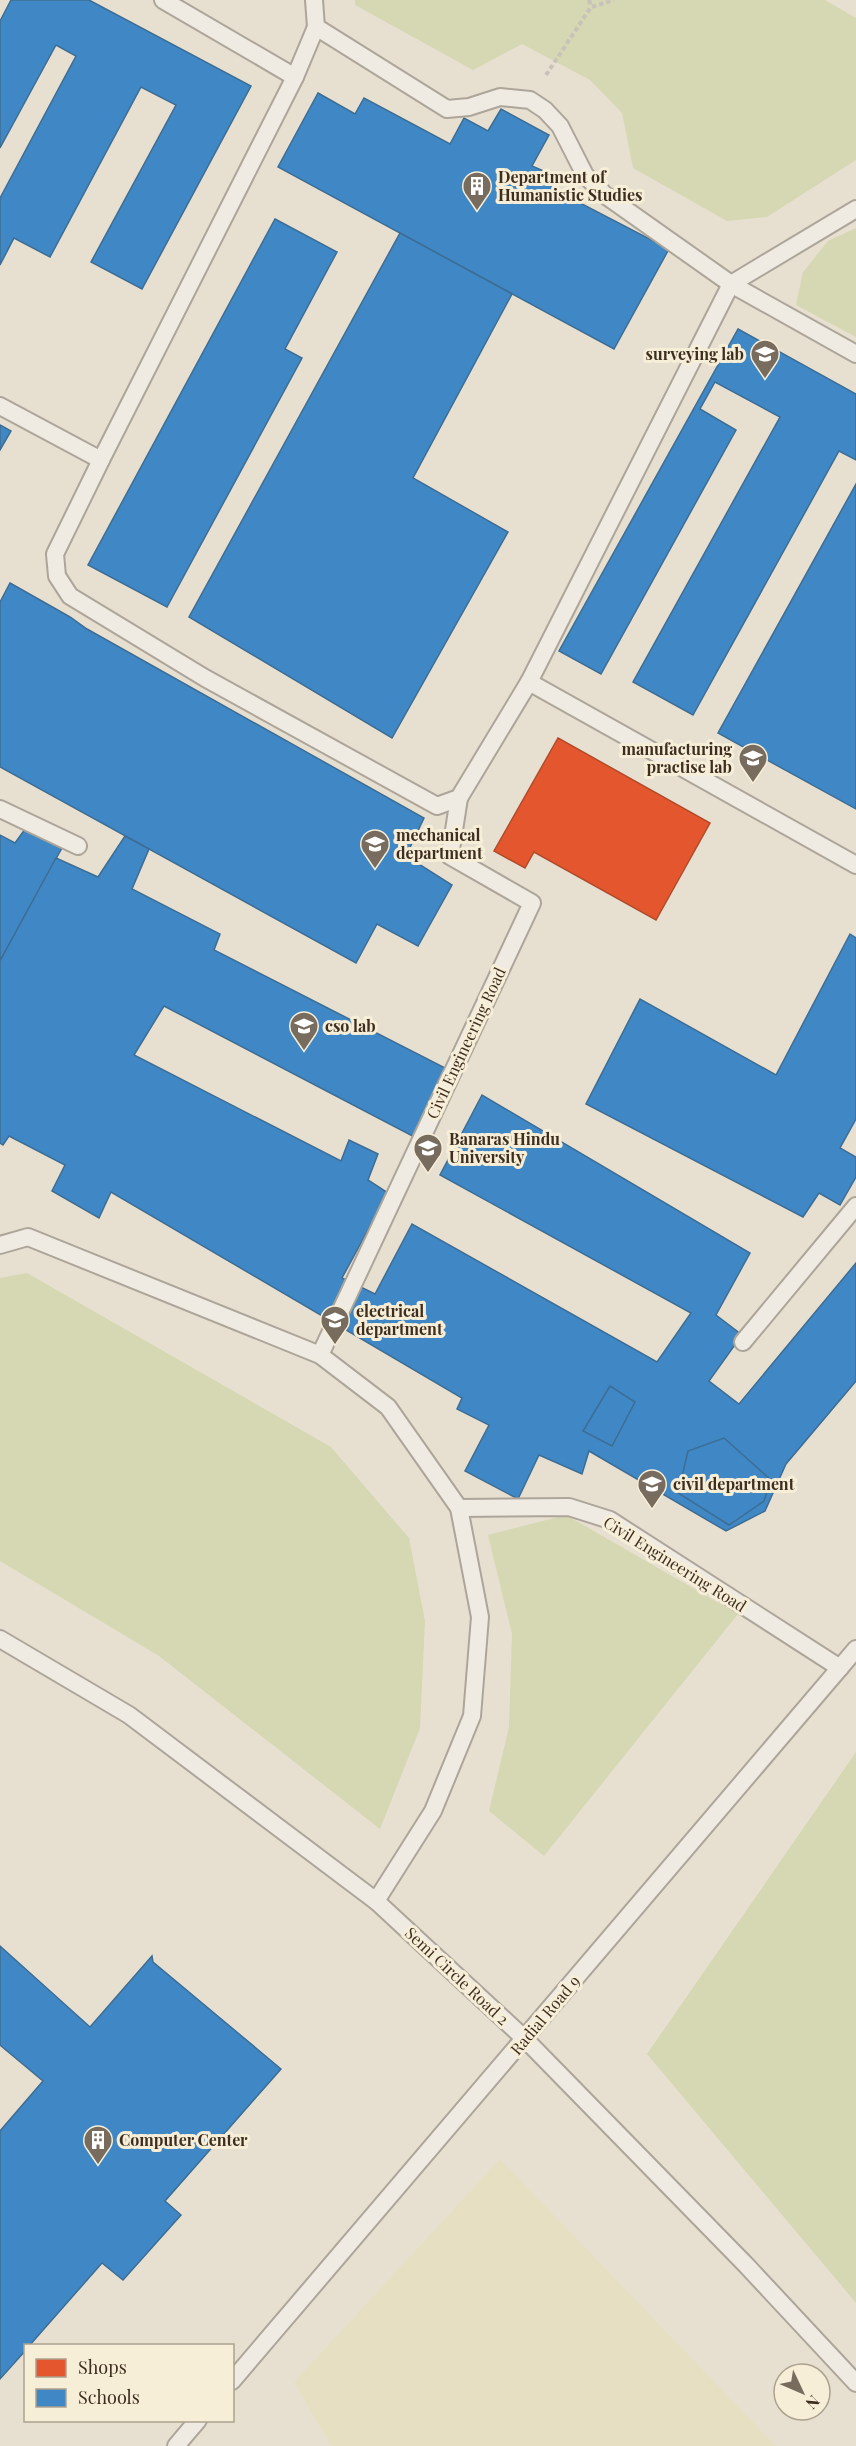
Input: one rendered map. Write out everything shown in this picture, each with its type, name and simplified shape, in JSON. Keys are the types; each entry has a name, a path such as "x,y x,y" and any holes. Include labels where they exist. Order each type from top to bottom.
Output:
{"lane":[{"path":"163,0 295,77"},
{"path":"314,0 316,27 295,77 55,554 57,576 70,596 205,678 437,806 459,798 529,682 732,284 856,208"},
{"path":"316,27 447,109 469,107 500,97 530,100 545,110 560,126 585,175 605,195 732,284 856,354"},
{"path":"0,406 101,460"},
{"path":"529,682 856,865"},
{"name":"Civil Engineering Road","path":"320,1355 532,903 450,856 459,798"},
{"path":"0,809 78,846"},
{"path":"743,1342 856,1206"},
{"path":"0,1245 28,1237 320,1355 388,1407 459,1508 480,1617 472,1716 433,1810 376,1901"},
{"name":"Civil Engineering Road","path":"459,1508 569,1507 610,1520 840,1668"},
{"name":"Semi Circle Road 2","path":"0,1639 129,1715 376,1901 525,2039 746,2265 856,2383"},
{"name":"Radial Road 9","path":"234,2379 856,1649"},
{"path":"176,2446 197,2422"}],"path":[{"path":"589,0 591,7"},
{"path":"530,100 591,7 614,0"}],"shaded area":[{"path":"500,2159 776,2446 331,2446 294,2382"}],"green space":[{"path":"355,0 825,0 856,18 856,160 767,217 727,221 633,168 622,113 590,80 522,44 473,70 355,5"},
{"path":"856,228 856,337 796,305 803,272 828,241"},
{"path":"27,1273 331,1447 409,1538 425,1621 420,1728 380,1829 159,1656 0,1561 0,1278"},
{"path":"566,1515 738,1614 544,1856 489,1811 509,1727 512,1634 488,1535"},
{"path":"856,1752 856,2303 647,2054"}],"building: Shops":[{"path":"558,738 710,823 656,920 534,852 525,868 494,851"}],"building: Schools":[{"path":"11,0 89,0 251,86 142,289 91,262 176,105 141,87 50,257 14,238 0,265 0,198 76,56 56,45 0,148 0,21"},
{"name":"Department of Humanistic Studies","path":"318,93 355,114 364,98 450,144 464,118 488,131 501,109 549,135 532,166 557,177 553,189 669,249 614,349 278,167"},
{"path":"275,219 337,252 285,349 302,358 167,607 88,565"},
{"path":"400,233 512,294 413,478 508,532 392,738 189,617"},
{"path":"738,329 856,394 856,460 839,451 693,715 633,682 780,417 715,382 700,409 736,430 601,674 559,651"},
{"path":"0,425 11,431 0,450"},
{"path":"856,484 856,809 718,733"},
{"path":"10,583 87,629 424,818 406,856 452,885 418,946 377,924 356,963 0,767 0,602"},
{"path":"28,825 63,846 0,961 0,835 15,843"},
{"path":"125,836 149,849 132,889 220,934 214,950 455,1073 422,1141 164,1006 134,1055 341,1161 349,1140 378,1154 368,1180 388,1193 342,1278 375,1294 412,1224 657,1362 691,1313 440,1175 482,1095 750,1253 716,1315 742,1335 709,1381 739,1404 856,1263 856,1381 786,1464 765,1511 726,1531 589,1451 582,1474 539,1455 518,1499 465,1471 489,1425 457,1409 462,1398 111,1192 99,1218 52,1191 65,1165 9,1136 3,1145 0,1143 0,961 56,858 98,877"},
{"path":"850,934 856,938 856,1119 840,1148 856,1157 856,1177 840,1205 819,1193 803,1217 586,1104 640,999 776,1075"},
{"path":"610,1386 635,1402 612,1446 583,1431"},
{"path":"724,1438 771,1480 764,1501 729,1525 678,1493 688,1451"},
{"name":"Computer Center","path":"0,1946 90,2027 152,1956 153,1962 281,2069 165,2201 181,2215 123,2280 102,2263 31,2344 24,2344 24,2352 0,2379 0,2131 43,2081 0,2045"}],"place":[{"name":"Department of Humanistic Studies","path":"477,212"},
{"name":"surveying lab","path":"765,380"},
{"name":"manufacturing practise lab","path":"753,784"},
{"name":"mechanical department","path":"375,870"},
{"name":"cso lab","path":"304,1052"},
{"name":"Banaras Hindu University","path":"428,1174"},
{"name":"electrical department","path":"335,1346"},
{"name":"civil department","path":"652,1510"},
{"name":"Computer Center","path":"98,2166"}]}
